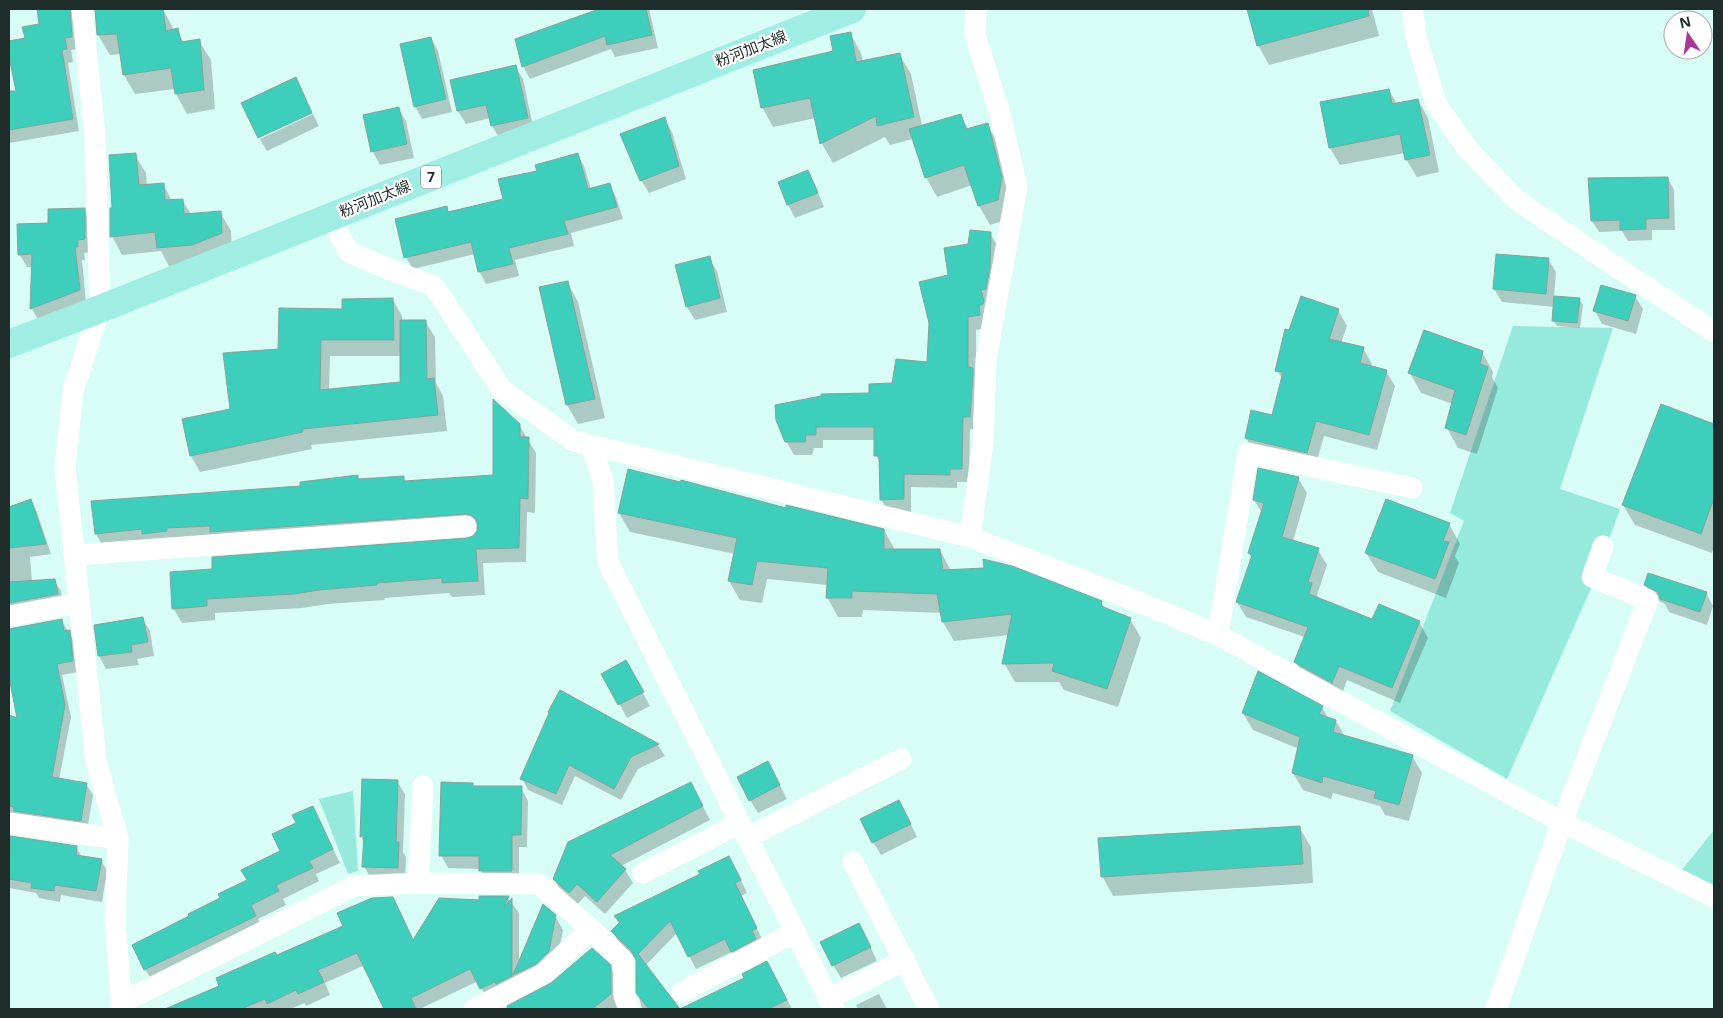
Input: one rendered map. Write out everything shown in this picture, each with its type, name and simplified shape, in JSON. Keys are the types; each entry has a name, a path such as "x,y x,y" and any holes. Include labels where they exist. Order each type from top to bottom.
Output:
{"main road":[{"name":"粉河加太線","path":"9,344 852,9"}],"street":[{"path":"82,9 95,136 100,309 73,391 65,467 76,555 79,603 96,761 118,839 115,920 121,1006 354,886 418,883 539,884 591,929 623,960 624,996 629,1009"},
{"path":"970,537 983,442 986,359 1017,187 1000,114 975,34 976,9"},
{"path":"1412,9 1416,36 1436,104 1469,151 1518,201 1714,332"},
{"path":"330,218 349,252 434,286 502,390 574,441 970,537 1130,598 1218,635 1562,822 1714,898"},
{"path":"591,446 603,480 608,562 831,1004 905,960"},
{"path":"1218,635 1248,454 1412,488"},
{"path":"76,555 466,526"},
{"path":"1496,1009 1562,822 1648,600 1592,577 1603,546"},
{"path":"9,616 79,603"},
{"path":"643,873 901,759"},
{"path":"418,883 423,786"},
{"path":"9,823 118,839"},
{"path":"853,862 929,1009"},
{"path":"474,1009 543,974 591,929"},
{"path":"682,992 795,932"}],"green space":[{"path":"1513,326 1613,328 1560,489 1620,509 1592,586 1507,779 1390,711 1464,521 1450,513"},
{"path":"353,791 358,871 348,874 319,799"},
{"path":"1714,830 1714,886 1681,871"}],"building":[{"path":"37,9 70,9 72,37 65,38 67,49 62,50 73,119 9,130 9,91 16,91 9,57 9,41 25,38 22,27 39,24"},
{"path":"95,9 163,9 166,31 178,28 181,42 200,39 204,90 175,94 171,68 123,75 117,34 97,35"},
{"path":"599,9 646,9 652,35 607,45 605,36 522,67 515,39"},
{"path":"1247,9 1368,9 1369,16 1257,46"},
{"path":"851,32 856,62 900,53 914,117 877,126 876,116 820,144 810,98 761,108 753,70 833,51 830,36"},
{"path":"431,37 446,99 414,107 400,44"},
{"path":"516,65 528,118 491,126 486,105 457,111 450,80"},
{"path":"296,77 312,113 258,138 241,103"},
{"path":"1389,89 1392,104 1418,99 1430,155 1405,160 1400,134 1329,148 1320,102"},
{"path":"399,107 407,144 371,152 363,115"},
{"path":"961,114 966,129 988,123 1002,177 998,200 978,206 964,165 925,178 909,129"},
{"path":"665,117 679,166 640,181 620,134"},
{"path":"136,153 139,185 164,183 165,200 183,199 184,214 221,211 222,233 192,245 157,248 155,232 110,237 110,208 112,208 109,155"},
{"path":"578,153 588,189 610,183 617,207 564,221 568,234 509,248 513,264 478,272 471,242 404,258 395,219 447,206 448,212 503,199 498,179 537,171 535,165"},
{"path":"808,170 818,193 787,205 778,182"},
{"path":"1668,177 1669,218 1646,219 1646,229 1620,230 1620,220 1591,221 1588,178"},
{"path":"85,208 85,239 78,240 78,247 75,247 80,290 30,309 32,254 18,255 17,224 48,223 48,209"},
{"path":"970,230 991,232 990,266 986,289 981,290 984,301 979,306 980,315 968,317 968,367 973,368 973,375 970,417 963,417 962,469 950,469 950,475 904,474 904,499 880,500 879,456 874,456 874,427 816,427 816,435 806,435 805,442 785,442 776,420 775,405 821,396 821,394 869,393 869,384 892,383 896,359 927,362 929,323 919,282 948,275 944,248 968,244"},
{"path":"1496,254 1549,258 1546,294 1493,289"},
{"path":"710,256 720,298 686,307 675,265"},
{"path":"568,281 595,399 566,405 539,287"},
{"path":"1601,285 1636,295 1628,321 1593,311"},
{"path":"1301,296 1339,309 1329,339 1364,347 1360,363 1387,370 1369,435 1316,421 1307,453 1245,438 1251,410 1272,415 1283,372 1275,371 1285,329 1289,330"},
{"path":"1554,296 1580,298 1577,323 1552,321"},
{"path":"393,298 394,340 321,340 320,390 400,382 400,320 426,320 427,379 434,378 438,415 303,429 303,432 190,456 182,419 230,409 223,353 278,349 279,308 342,309 342,299"},
{"path":"1424,330 1483,351 1480,364 1488,367 1466,435 1445,428 1455,390 1408,373"},
{"path":"493,399 520,424 520,437 529,437 528,499 520,498 519,548 476,549 478,581 442,583 442,578 377,583 377,585 294,594 207,599 207,606 172,609 170,572 212,569 212,557 467,538 473,536 478,526 476,519 466,514 210,532 210,526 167,528 167,531 142,534 142,529 95,534 91,501 300,486 300,482 358,475 358,479 404,476 404,481 493,475"},
{"path":"1661,404 1714,424 1714,498 1701,534 1622,505"},
{"path":"1258,468 1299,477 1282,537 1319,548 1308,582 1312,583 1309,594 1372,619 1379,604 1420,621 1392,688 1339,666 1332,683 1294,662 1308,627 1236,602 1252,555 1248,553 1264,503 1253,500"},
{"path":"628,469 680,482 681,480 786,508 786,505 884,529 884,549 940,549 943,570 984,568 983,559 1012,566 1102,601 1101,606 1131,618 1107,689 1052,671 1054,663 1002,664 1012,614 942,622 937,594 852,591 852,598 826,598 828,568 757,561 752,585 728,581 737,538 618,513"},
{"path":"31,499 46,544 9,548 9,507"},
{"path":"1386,499 1450,523 1443,541 1449,542 1435,579 1365,553"},
{"path":"1648,573 1707,592 1700,612 1660,599 1658,592 1644,585"},
{"path":"55,579 58,594 9,603 9,582"},
{"path":"143,617 148,642 131,645 132,652 98,656 94,625"},
{"path":"62,619 64,631 70,630 73,661 57,664 65,705 52,777 87,783 81,821 14,811 14,807 9,806 9,715 17,718 9,677 9,629"},
{"path":"626,660 644,692 618,705 601,674"},
{"path":"1258,671 1323,706 1319,714 1336,720 1333,732 1413,755 1399,805 1374,798 1376,791 1323,776 1322,783 1292,773 1300,737 1242,713"},
{"path":"560,690 659,744 631,757 614,789 569,765 556,794 520,779 548,712"},
{"path":"768,761 780,785 749,801 737,777"},
{"path":"362,779 398,780 396,842 399,842 398,868 362,867 364,835 360,837"},
{"path":"441,782 473,783 473,786 522,786 521,835 512,835 512,871 479,871 479,856 439,856"},
{"path":"691,782 703,806 610,855 626,869 597,902 577,884 569,893 553,879 568,842"},
{"path":"899,800 911,824 872,843 860,819"},
{"path":"313,806 333,849 309,861 313,868 276,885 279,891 251,905 256,916 144,970 132,945 189,916 188,914 220,898 218,894 247,880 241,870 280,851 272,834 296,823 292,815"},
{"path":"1300,826 1303,864 1101,877 1098,838"},
{"path":"10,836 77,846 76,855 102,859 96,891 55,885 54,891 31,888 32,883 9,879"},
{"path":"729,856 741,880 735,883 757,928 752,931 756,939 731,952 725,939 688,957 670,921 638,954 680,1009 649,1009 636,993 636,960 632,952 611,931 620,922 614,916 700,874 698,871"},
{"path":"479,896 509,896 504,907 512,898 512,976 496,984 495,982 480,989 470,969 411,998 416,1009 384,1009 357,953 318,970 324,982 298,994 296,990 267,1004 265,999 241,1009 165,1009 219,986 216,978 275,952 277,955 343,926 337,913 372,898 393,897 413,940 439,898 479,900"},
{"path":"543,904 556,915 549,951 536,964 513,975"},
{"path":"859,923 871,947 832,966 820,942"},
{"path":"592,948 611,965 611,994 592,1009 508,1009 507,1006 551,983"},
{"path":"767,961 787,1000 768,1009 680,1009 744,978 742,974"}]}
